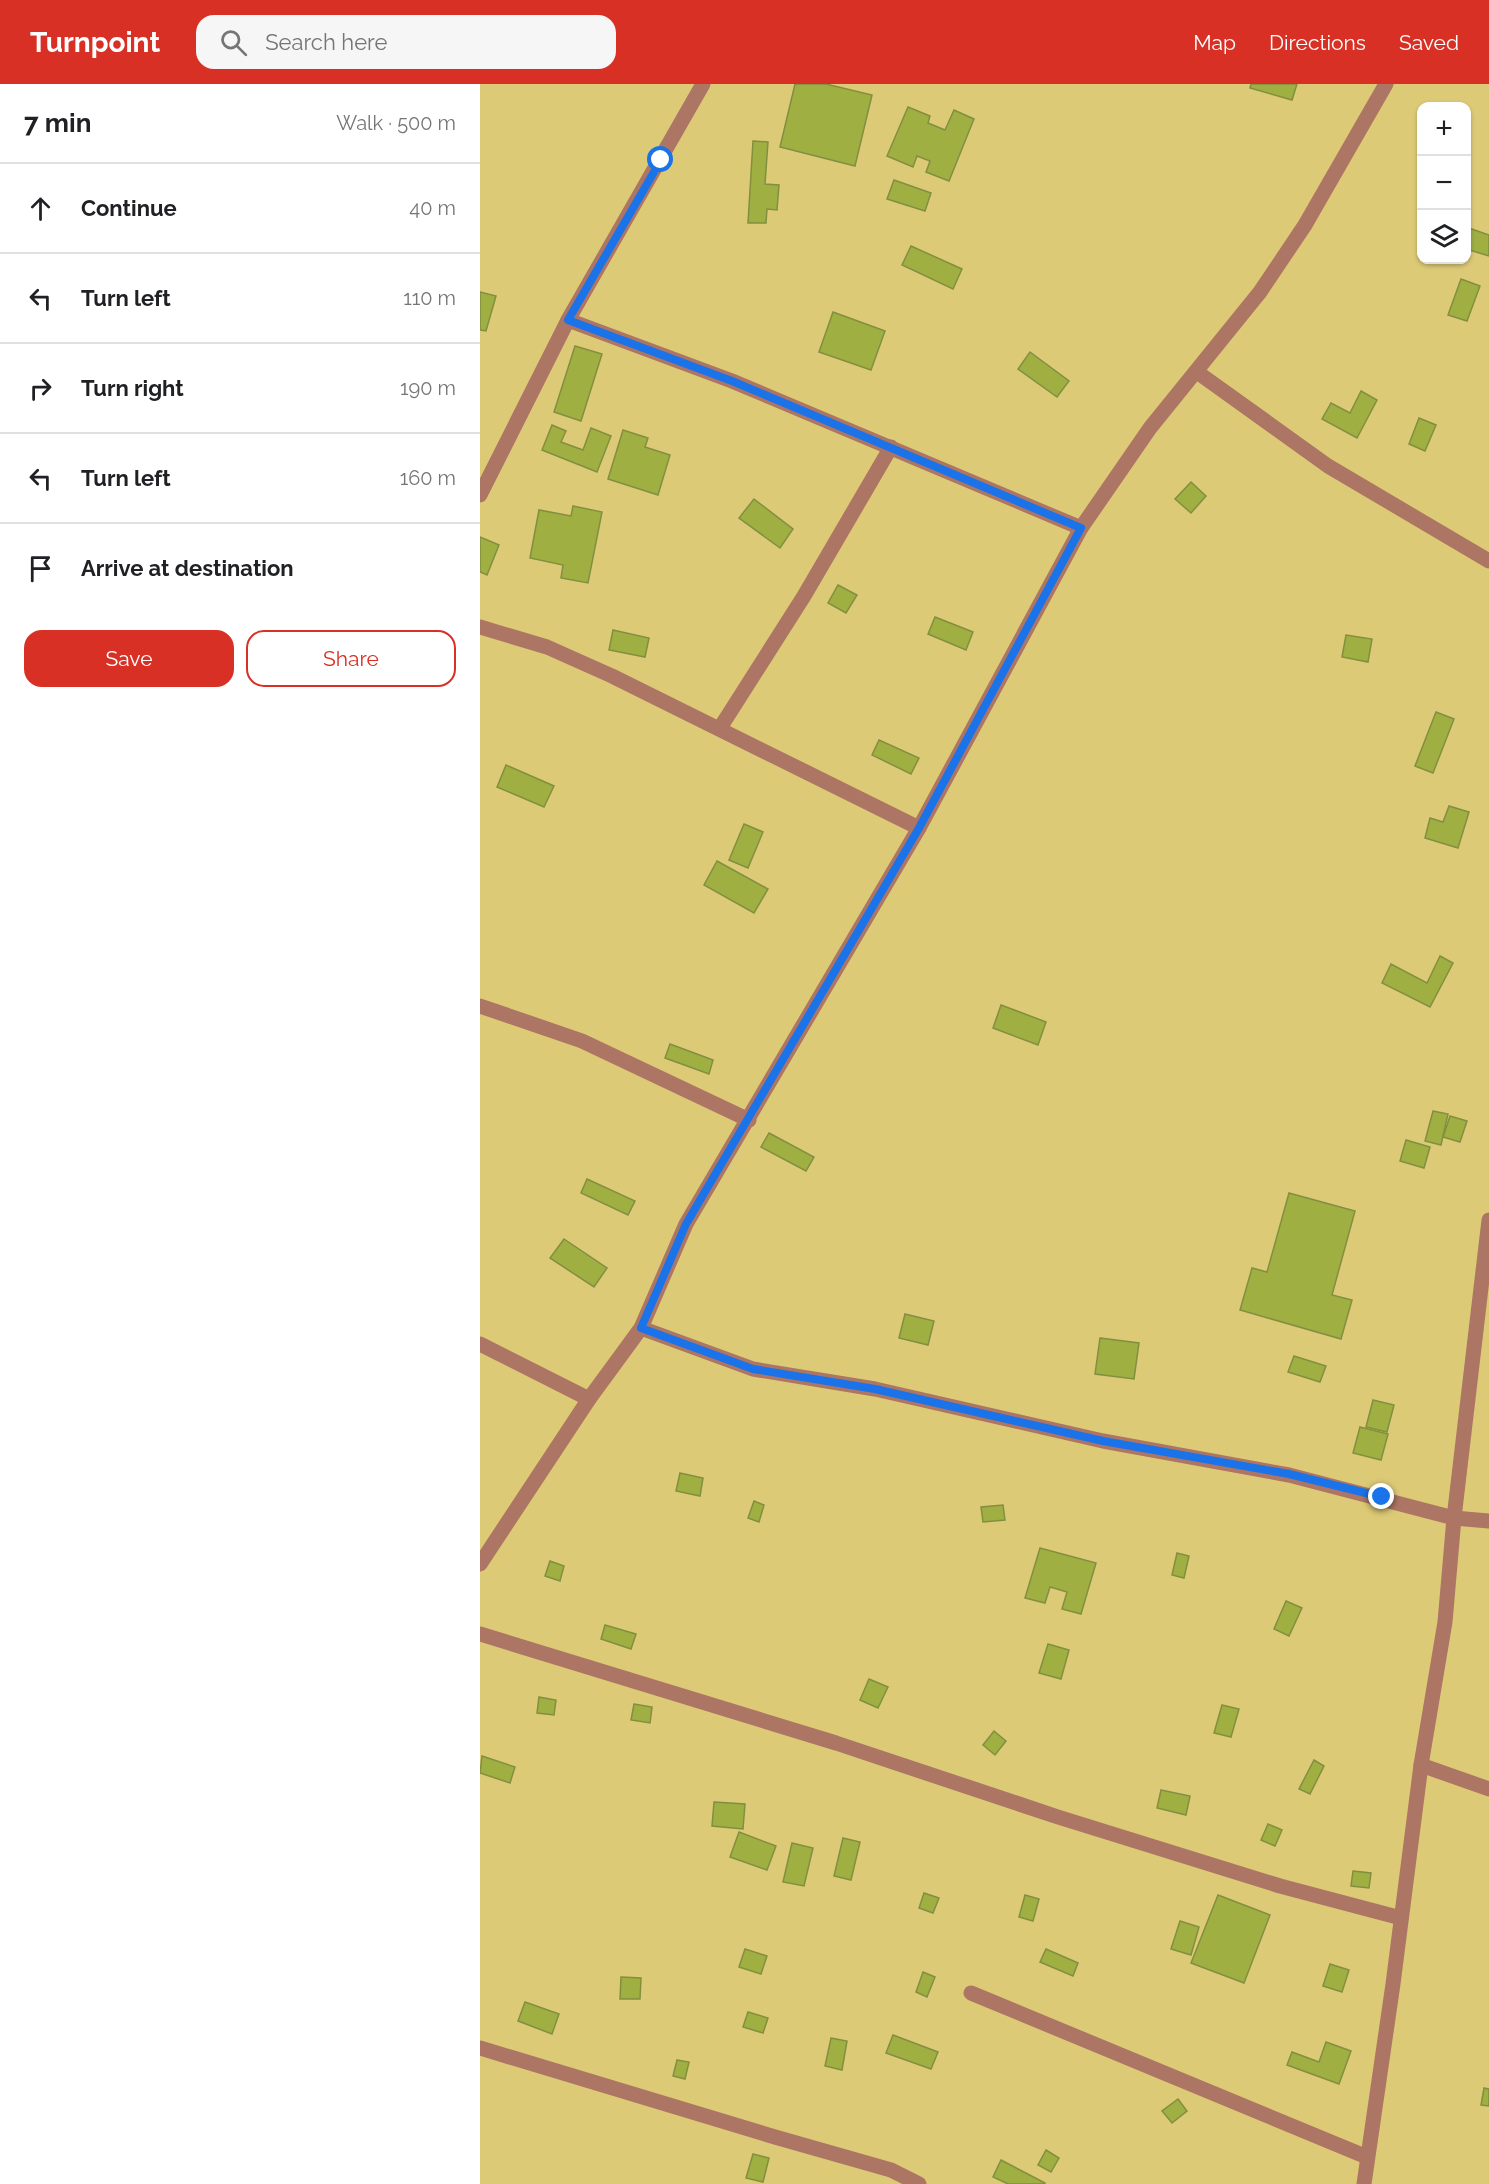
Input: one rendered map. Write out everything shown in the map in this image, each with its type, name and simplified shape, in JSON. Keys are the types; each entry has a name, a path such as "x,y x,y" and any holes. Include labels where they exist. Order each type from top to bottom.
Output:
{"street":[{"path":"480,495 568,320 703,84"},
{"path":"480,1564 589,1399 641,1328 686,1224 919,828 1081,528 1150,428 1260,292 1305,225 1386,84"},
{"path":"568,320 732,381 1081,528"},
{"path":"1197,372 1328,466 1489,561"},
{"path":"720,728 804,596 891,447"},
{"path":"480,627 547,648 612,676 919,828"},
{"path":"480,1006 582,1041 749,1120"},
{"path":"1364,2184 1421,1765 1445,1622 1454,1518 1489,1220"},
{"path":"641,1328 753,1369 875,1389 1103,1441 1289,1474 1454,1518 1489,1521"},
{"path":"480,1344 589,1399"},
{"path":"480,1634 836,1743 1280,1886 1401,1918"},
{"path":"1421,1765 1489,1789"},
{"path":"971,1993 1367,2157"},
{"path":"480,2048 775,2138 888,2177 919,2184"}],"building":[{"path":"795,84 826,84 872,95 855,166 780,147"},
{"path":"1251,84 1297,84 1292,100 1250,88"},
{"path":"908,107 930,116 928,123 945,130 954,110 974,119 949,181 926,172 930,161 917,156 913,167 887,156"},
{"path":"753,141 768,142 765,184 779,185 777,210 767,209 766,223 748,223"},
{"path":"894,180 931,193 925,211 887,199"},
{"path":"1471,229 1489,235 1489,256 1471,251"},
{"path":"911,246 962,269 953,289 902,265"},
{"path":"1461,279 1480,286 1467,321 1448,315"},
{"path":"480,292 496,296 486,331 480,330"},
{"path":"833,312 885,331 871,370 819,352"},
{"path":"575,346 602,354 581,421 554,412"},
{"path":"1030,352 1069,381 1057,397 1018,369"},
{"path":"1361,391 1377,400 1357,438 1322,419 1331,403 1350,413"},
{"path":"1419,418 1436,425 1425,451 1409,444"},
{"path":"552,425 566,431 561,442 583,450 591,428 611,436 597,472 542,450"},
{"path":"623,430 648,438 645,447 670,455 658,495 608,479"},
{"path":"1191,482 1206,496 1191,513 1175,499"},
{"path":"754,499 793,529 780,548 739,518"},
{"path":"573,506 602,512 588,583 561,578 563,565 530,558 539,510 571,516"},
{"path":"480,537 499,545 487,575 480,572"},
{"path":"838,585 857,595 846,613 828,603"},
{"path":"935,617 973,632 966,650 928,634"},
{"path":"613,630 649,638 645,657 609,650"},
{"path":"1346,635 1372,639 1368,662 1342,657"},
{"path":"1436,712 1454,719 1433,773 1415,766"},
{"path":"879,740 919,758 911,774 872,755"},
{"path":"506,765 554,786 544,807 497,787"},
{"path":"1449,806 1469,812 1458,848 1425,838 1430,818 1443,822"},
{"path":"744,824 763,832 748,868 729,860"},
{"path":"717,861 768,889 754,913 704,885"},
{"path":"1440,956 1453,963 1430,1007 1382,983 1391,964 1427,983"},
{"path":"1001,1005 1046,1022 1038,1045 993,1028"},
{"path":"670,1044 713,1060 709,1074 665,1058"},
{"path":"1433,1111 1448,1114 1441,1145 1425,1141"},
{"path":"1450,1116 1467,1121 1460,1142 1443,1137"},
{"path":"769,1133 814,1157 806,1171 761,1147"},
{"path":"1406,1140 1430,1147 1424,1168 1400,1161"},
{"path":"587,1179 635,1201 628,1215 581,1193"},
{"path":"1289,1193 1355,1211 1332,1295 1352,1300 1341,1339 1240,1310 1252,1268 1267,1272"},
{"path":"564,1239 607,1268 594,1287 550,1258"},
{"path":"905,1314 934,1321 928,1345 899,1338"},
{"path":"1100,1338 1139,1343 1134,1379 1095,1374"},
{"path":"1294,1356 1326,1366 1320,1382 1288,1372"},
{"path":"1373,1400 1394,1405 1387,1432 1366,1427"},
{"path":"1360,1427 1388,1434 1381,1460 1353,1453"},
{"path":"680,1473 703,1478 700,1496 676,1491"},
{"path":"754,1501 764,1505 759,1522 748,1518"},
{"path":"1003,1505 1005,1520 983,1522 981,1507"},
{"path":"1040,1548 1096,1563 1081,1614 1062,1609 1067,1592 1050,1587 1045,1603 1025,1598"},
{"path":"1177,1553 1189,1556 1184,1578 1172,1575"},
{"path":"550,1561 564,1566 560,1581 545,1576"},
{"path":"1286,1601 1302,1608 1289,1636 1274,1629"},
{"path":"605,1625 636,1634 631,1649 601,1639"},
{"path":"1048,1644 1069,1650 1061,1679 1039,1673"},
{"path":"869,1679 888,1687 878,1708 860,1700"},
{"path":"539,1697 556,1700 554,1715 537,1713"},
{"path":"634,1704 652,1707 650,1723 631,1720"},
{"path":"1222,1705 1239,1709 1231,1737 1214,1733"},
{"path":"994,1731 1006,1741 995,1755 983,1745"},
{"path":"482,1756 515,1767 510,1783 480,1773"},
{"path":"1314,1760 1324,1766 1310,1794 1299,1789"},
{"path":"1161,1790 1190,1796 1186,1815 1157,1808"},
{"path":"714,1802 745,1804 743,1829 712,1826"},
{"path":"1268,1824 1282,1830 1275,1846 1261,1840"},
{"path":"739,1832 776,1846 767,1870 730,1857"},
{"path":"843,1838 860,1842 851,1880 834,1876"},
{"path":"792,1843 813,1848 804,1886 783,1882"},
{"path":"1353,1871 1371,1873 1369,1888 1351,1886"},
{"path":"924,1893 939,1898 933,1913 919,1908"},
{"path":"1025,1895 1039,1899 1033,1921 1019,1917"},
{"path":"1218,1895 1270,1915 1244,1983 1191,1963"},
{"path":"1180,1921 1199,1927 1191,1955 1171,1949"},
{"path":"745,1949 767,1956 761,1974 739,1967"},
{"path":"1046,1949 1078,1963 1073,1976 1040,1962"},
{"path":"1330,1964 1349,1970 1342,1992 1323,1986"},
{"path":"923,1972 935,1977 927,1997 916,1992"},
{"path":"621,1977 641,1978 640,1999 620,1999"},
{"path":"525,2002 559,2014 552,2034 518,2021"},
{"path":"748,2012 768,2018 763,2033 743,2027"},
{"path":"893,2035 938,2052 931,2069 886,2053"},
{"path":"831,2038 847,2041 842,2070 825,2066"},
{"path":"1326,2042 1351,2051 1339,2084 1287,2065 1292,2052 1319,2062"},
{"path":"677,2060 689,2062 685,2079 673,2076"},
{"path":"1484,2088 1489,2089 1489,2106 1481,2105"},
{"path":"1178,2099 1187,2111 1172,2123 1162,2111"},
{"path":"1046,2150 1059,2158 1051,2172 1038,2165"},
{"path":"753,2154 769,2158 763,2182 746,2178"},
{"path":"1001,2160 1045,2184 1008,2184 993,2177"}],"route":[{"path":"661,160 568,320 732,381 1081,528 919,828 686,1224 641,1328 753,1369 875,1389 1103,1441 1289,1474 1382,1497"}]}
